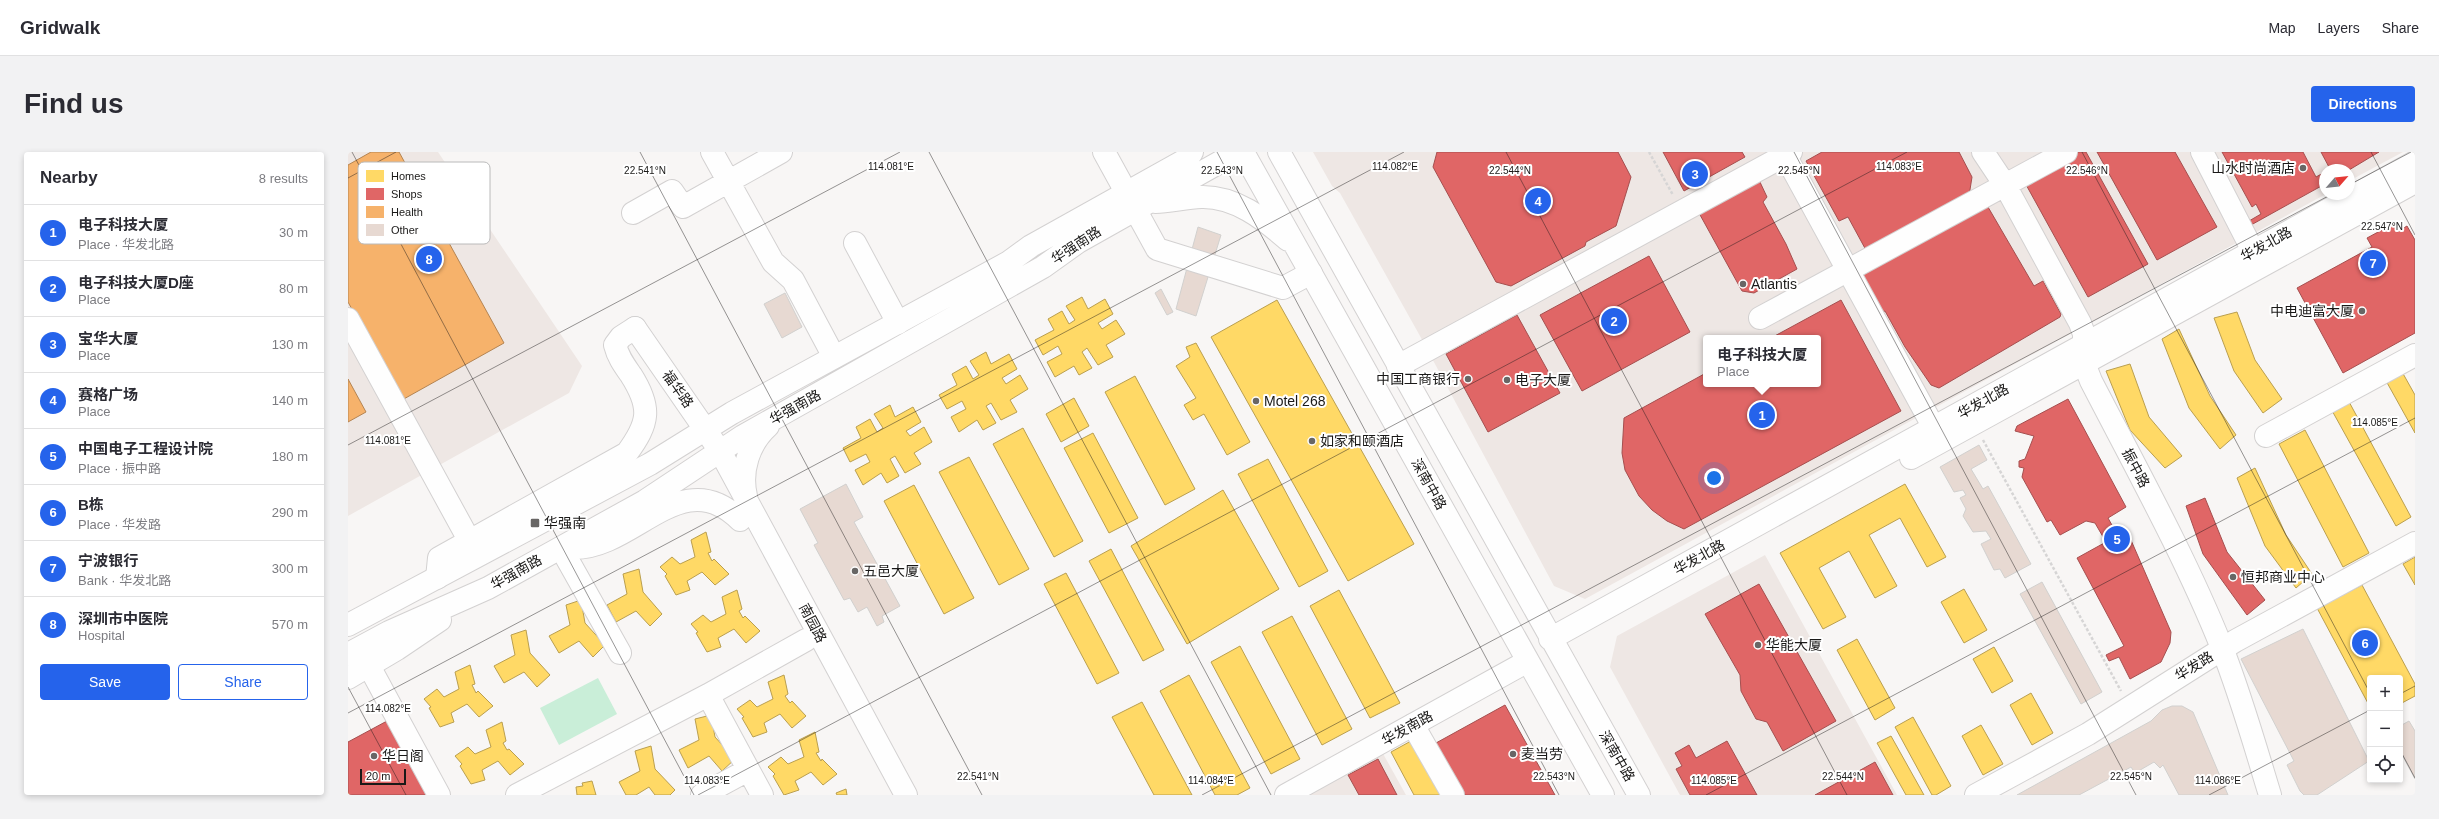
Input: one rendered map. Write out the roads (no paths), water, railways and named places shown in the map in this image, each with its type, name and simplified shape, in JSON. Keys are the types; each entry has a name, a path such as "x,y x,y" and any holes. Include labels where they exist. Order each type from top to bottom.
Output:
{"main road":[{"path":"712,152 773,262 793,280 834,357"},
{"path":"633,213 672,191 683,207 781,152"},
{"path":"1104,152 1136,201"},
{"path":"1118,152 1123,160 1136,201 1157,249 1283,288 1311,273"},
{"name":"华强南路","path":"348,625 650,464 705,430 834,357 1009,262 1031,246 1136,201 1238,152"},
{"name":"深南中路","path":"1243,152 1603,795"},
{"name":"深南中路","path":"1279,152 1639,795"},
{"name":"振中路","path":"1983,152 2005,185 2080,323 2084,334 2084,354 2091,381 2150,495 2222,649 2270,795"},
{"path":"1760,318 2066,152"},
{"path":"2202,152 2253,251"},
{"path":"1398,366 1788,154 1848,270 1934,428"},
{"name":"华强南路","path":"348,654 389,632 488,588 561,548 664,489 714,455 777,417 1043,267 1136,201 1189,156"},
{"name":"华发北路","path":"1554,645 1974,423 2253,251 2413,165"},
{"name":"华发北路","path":"1554,645 1934,428 2084,354 2413,165"},
{"path":"1136,201 1202,197 1226,200 1264,221 1298,250"},
{"path":"856,243 898,323"},
{"path":"348,319 469,540 439,558 436,578"},
{"name":"福华路","path":"469,540 627,453 641,434 645,412 640,393 617,354 615,345 621,337 635,328 705,430 714,455"},
{"path":"2266,436 2415,355"},
{"path":"620,653 561,548 580,548 607,540 685,500 707,500 744,512 744,488 747,456 764,429 777,417"},
{"name":"南园路","path":"714,455 744,512 806,640 890,795"},
{"path":"650,464 664,489"},
{"name":"南园路","path":"744,512 906,795"},
{"name":"华发路","path":"1976,795 2088,734 2222,649 2415,543"},
{"path":"348,678 398,650 488,588"},
{"path":"517,795 708,695 806,640"},
{"name":"华发南路","path":"1286,795 1528,661"},
{"path":"369,666 439,795"},
{"path":"708,695 762,795"},
{"path":"1413,725 1453,795"},
{"path":"702,795 748,770"}],"place":[{"name":"山水时尚酒店","path":"2303,168"},
{"name":"宝华大厦","path":"1695,174"},
{"name":"赛格广场","path":"1538,201"},
{"name":"深圳市中医院","path":"429,259"},
{"name":"宁波银行","path":"2373,263"},
{"name":"Atlantis","path":"1743,284"},
{"name":"中电迪富大厦","path":"2362,311"},
{"name":"电子科技大厦D座","path":"1614,321"},
{"name":"中国工商银行","path":"1468,379"},
{"name":"电子大厦","path":"1507,380"},
{"name":"Motel 268","path":"1256,401"},
{"name":"电子科技大厦","path":"1762,415"},
{"name":"如家和颐酒店","path":"1312,441"},
{"name":"华强南","path":"535,523"},
{"name":"中国电子工程设计院","path":"2117,539"},
{"name":"五邑大厦","path":"855,571"},
{"name":"恒邦商业中心","path":"2233,577"},
{"name":"B栋","path":"2365,643"},
{"name":"华能大厦","path":"1758,645"},
{"name":"麦当劳","path":"1513,754"},
{"name":"华日阁","path":"374,756"}]}
